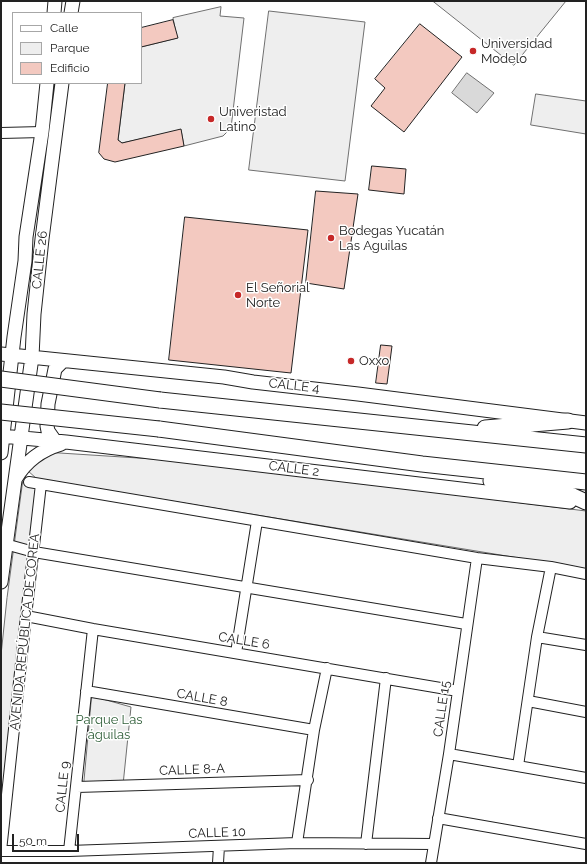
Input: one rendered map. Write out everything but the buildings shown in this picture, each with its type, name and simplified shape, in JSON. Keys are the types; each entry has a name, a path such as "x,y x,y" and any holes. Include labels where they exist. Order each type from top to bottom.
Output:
{"highway":[{"path":"1,379 160,400 586,445"},
{"path":"1,412 159,429 422,464 586,482"},
{"path":"451,431 568,421"},
{"path":"422,464 474,478 573,496 586,503"}],"main road":[{"path":"54,12 55,1"},
{"path":"71,12 73,1"},
{"name":"CALLE 26","path":"7,354 25,261 26,237 42,132 47,84"},
{"name":"CALLE 26","path":"21,438 32,357 34,314 42,239 62,84"},
{"path":"1,453 7,354"},
{"name":"CALLE 4","path":"7,354 224,377 253,382 586,423"},
{"path":"14,482 22,468 39,453 60,442 48,431 47,426 48,404 55,370 63,361"},
{"name":"CALLE 2","path":"2,436 586,503"},
{"path":"1,582 5,544 21,438"}],"street":[{"path":"1,134 42,132"},
{"path":"29,482 476,558 586,574"},
{"name":"AVENIDA REPÚBLICA DE COREA","path":"1,851 26,616 42,484"},
{"path":"236,653 258,521"},
{"path":"5,544 34,552 466,624"},
{"name":"CALLE 15","path":"431,863 449,754 476,558"},
{"path":"518,766 537,637 551,568"},
{"name":"CALLE 6","path":"26,616 93,629 458,691"},
{"name":"CALLE 9","path":"69,851 93,629"},
{"path":"537,637 586,646"},
{"path":"298,843 314,730 327,668"},
{"path":"366,844 386,678"},
{"name":"CALLE 8","path":"86,691 314,730"},
{"path":"528,701 586,712"},
{"path":"449,754 586,778"},
{"name":"CALLE 8-A","path":"77,787 308,780"},
{"path":"438,818 586,844"},
{"name":"CALLE 10","path":"1,851 69,851 298,843 434,844"},
{"path":"218,863 219,846"}],"green space":[{"path":"433,1 566,1 514,65"},
{"path":"221,7 220,16 244,18 231,128 223,136 184,146 181,130 122,143 118,140 125,84 142,84 142,47 177,38 173,18"},
{"path":"269,11 365,22 345,181 249,170"},
{"path":"536,94 586,101 586,134 531,125"},
{"path":"44,452 185,461 586,511 586,569 37,479 27,470"},
{"path":"23,482 37,488 1,812 1,655 7,598"},
{"name":"Parque Las águilas","path":"92,696 131,707 123,785 84,785"}],"shaded area":[{"name":"Universidad Modelo","path":"467,73 494,93 477,113 452,93"}],"place":[{"name":"Universidad Modelo","path":"473,51"},
{"name":"Univeristad Latino","path":"211,119"},
{"name":"Bodegas Yucatán Las Aguilas","path":"331,238"},
{"name":"El Señorial Norte","path":"238,295"},
{"name":"Oxxo","path":"351,361"}]}
